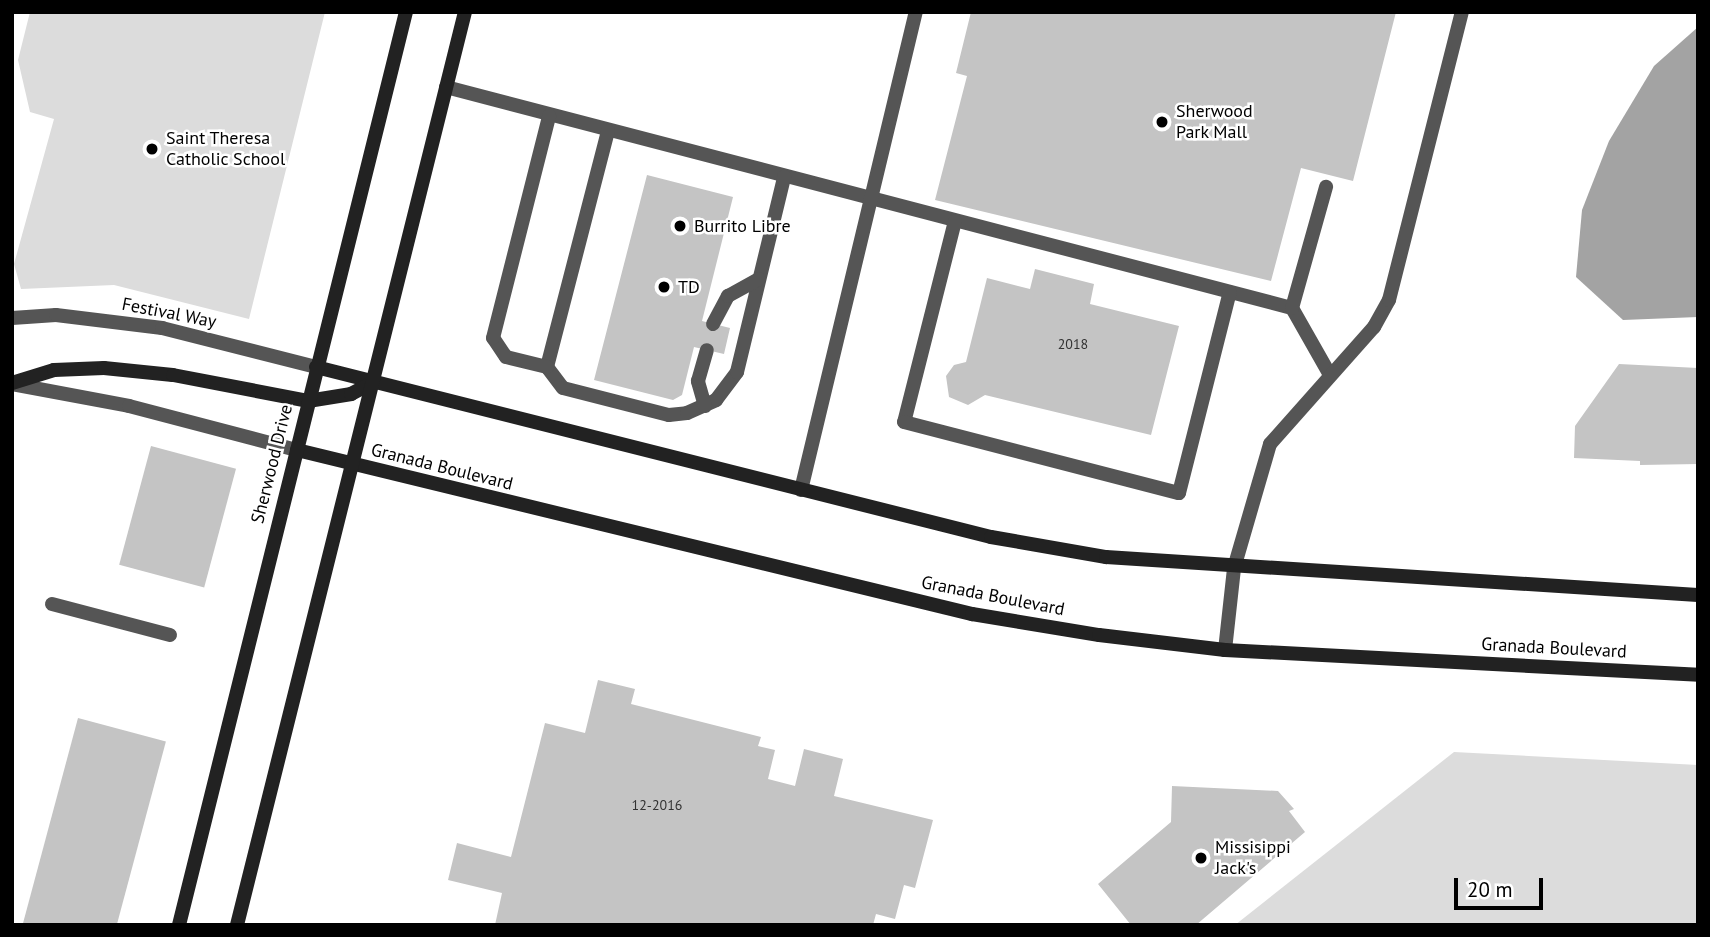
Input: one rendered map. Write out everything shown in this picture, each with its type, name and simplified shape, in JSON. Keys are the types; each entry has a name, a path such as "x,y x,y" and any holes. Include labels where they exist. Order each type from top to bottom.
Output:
{"main road":[{"name":"Sherwood Drive","path":"179,925 406,12"},
{"path":"237,925 464,12"},
{"path":"316,367 991,537 1106,558 1698,595"},
{"path":"12,384 54,370 104,368 173,375 308,401 351,394 372,383"},
{"name":"Granada Boulevard","path":"297,450 972,614 1225,650 1698,675"}],"street":[{"path":"801,490 916,12"},
{"path":"1225,650 1234,568 1270,444 1374,327 1389,300 1462,12"},
{"path":"446,87 1292,308"},
{"path":"549,116 493,338 506,357 547,368 563,388 669,415 705,406 729,387 737,372 784,177"},
{"path":"547,368 608,131"},
{"path":"1326,187 1292,308 1330,375"},
{"path":"955,221 904,422 1180,493 1230,292"},
{"path":"713,324 728,296 759,279"},
{"name":"Festival Way","path":"12,318 56,315 162,328 316,367"},
{"path":"705,406 698,382 706,350"},
{"path":"12,384 129,406 297,450"},
{"path":"51,604 170,635"}],"shaded area":[{"name":"Saint Theresa Catholic School","path":"30,12 325,12 249,319 114,285 21,289 14,264 54,119 30,112 18,60"},
{"path":"1698,27 1698,317 1623,320 1576,277 1582,210 1609,141 1654,66"},
{"path":"1454,752 1698,765 1698,925 1235,925"}],"building":[{"name":"Sherwood Park Mall","path":"971,12 1396,12 1353,181 1301,168 1271,281 935,200 967,76 956,73"},
{"name":"TD","path":"647,175 733,197 702,321 730,328 724,354 694,347 682,395 673,400 594,380"},
{"path":"1035,269 1094,284 1090,304 1179,326 1151,435 985,395 968,405 949,397 946,376 954,365 966,362 987,278 1030,289"},
{"path":"1619,364 1698,368 1698,464 1640,465 1640,461 1574,458 1575,426"},
{"path":"151,446 236,469 204,588 119,565"},
{"path":"598,680 635,689 631,704 761,737 758,746 775,750 768,779 795,786 804,749 843,759 834,796 933,820 915,888 904,885 895,919 876,914 873,925 495,925 502,893 448,880 457,843 511,857 545,723 585,733"},
{"path":"78,718 166,742 117,925 23,924"},
{"name":"Missisippi Jack's","path":"1172,786 1278,791 1294,809 1289,811 1305,832 1196,925 1131,925 1098,884 1171,822"}],"place":[{"name":"Sherwood Park Mall","path":"1162,122"},
{"name":"Saint Theresa Catholic School","path":"152,149"},
{"name":"Burrito Libre","path":"680,226"},
{"name":"TD","path":"664,287"},
{"name":"Missisippi Jack's","path":"1201,858"}]}
